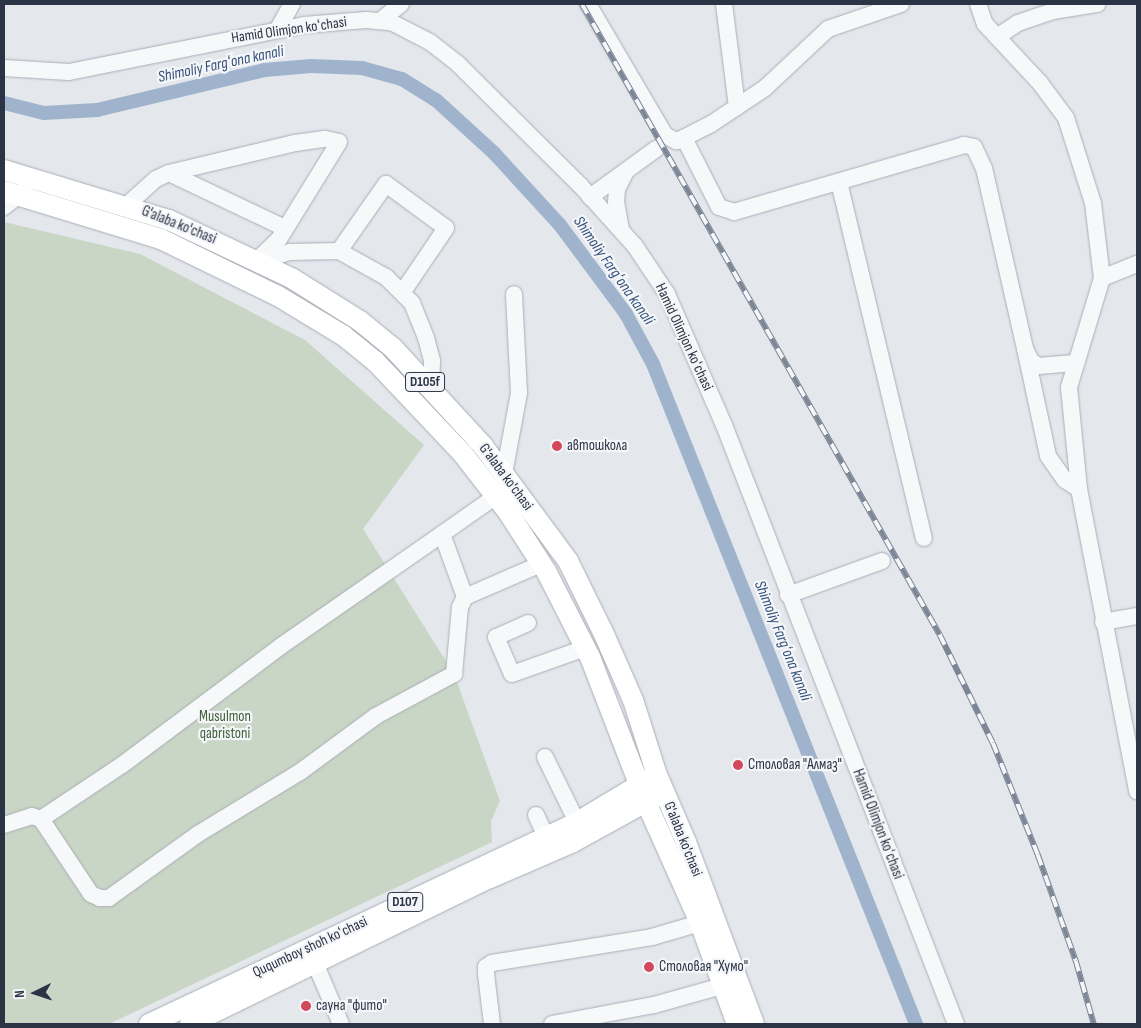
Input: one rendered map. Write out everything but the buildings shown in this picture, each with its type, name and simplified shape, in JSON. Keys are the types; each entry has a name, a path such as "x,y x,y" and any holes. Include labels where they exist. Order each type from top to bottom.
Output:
{"main road":[{"name":"G'alaba ko'chasi","path":"4,170 127,205 187,228 258,260 360,321 393,348 431,388 504,474 568,562 633,700 661,783 686,842 754,1024"},
{"name":"G'alaba ko'chasi","path":"8,195 161,239 247,279 309,314 375,360 420,405 496,496 541,564 585,648 643,793 700,923 722,986 738,1024"},
{"name":"Ququmboy shoh koʻchasi","path":"150,1024 661,783"},
{"name":"Ququmboy shoh koʻchasi","path":"190,1024 490,878 573,842 643,793"}],"street":[{"path":"278,30 292,4"},
{"path":"380,21 401,4"},
{"path":"588,4 665,135 676,141 737,107 785,71 809,44 828,29 901,4"},
{"path":"724,4 737,107"},
{"path":"978,4 985,24 1040,83 1066,118 1092,202 1102,278 1074,363 1069,387 1079,489 1137,792"},
{"path":"997,37 1018,23 1053,11 1097,4"},
{"name":"Hamid Olimjon koʻchasi","path":"4,68 69,72 103,67 278,30 380,21 406,28 459,65 590,197 622,232 668,294 724,426 956,1024"},
{"path":"684,138 719,207 734,212 964,145 974,147 984,168 1048,456 1065,480 1079,489"},
{"path":"127,205 156,179 170,173 295,143 325,140 339,142 286,228 258,260"},
{"path":"590,197 656,149"},
{"path":"622,232 616,203 617,189 626,171"},
{"path":"170,173 286,228"},
{"path":"8,195 34,177"},
{"path":"840,182 924,538"},
{"path":"339,251 386,184 446,228 402,293"},
{"path":"258,260 290,252 339,251 386,277 412,303 426,338 432,361 431,388"},
{"path":"1102,278 1137,264"},
{"path":"504,474 518,393 514,294"},
{"path":"1025,349 1031,361 1040,366 1074,363"},
{"path":"41,819 122,765 281,646 496,496"},
{"path":"442,534 465,597"},
{"path":"788,594 882,561"},
{"path":"4,825 32,816 41,819 91,894 100,898 109,898 198,834 300,772 376,716 454,674 460,607 465,597 541,564"},
{"path":"1103,622 1137,616"},
{"path":"528,623 496,638 512,674 585,648"},
{"path":"545,757 577,822"},
{"path":"536,815 546,836"},
{"path":"492,1024 486,967 492,963 652,937 700,923"},
{"path":"315,963 341,1024"},
{"path":"552,1024 599,1020 697,999 722,986"}],"green space":[{"name":"Musulmon qabristoni","path":"4,222 140,254 305,340 424,445 363,529 454,674 500,801 491,821 492,842 109,1024 4,1024"}],"waterway":[{"name":"Shimoliy Fargʻona kanali","path":"4,103 44,113 97,110 265,70 311,66 362,68 402,79 436,100 494,153 560,225 626,314 653,364 916,1024"}],"railway":[{"path":"582,4 940,635 993,743 1038,855 1076,961 1094,1024"}],"place":[{"name":"автошкола","path":"557,446"},
{"name":"Столовая \"Алмаз\"","path":"738,765"},
{"name":"Столовая \"Хумо\"","path":"649,967"},
{"name":"сауна \"фито\"","path":"306,1006"}]}
